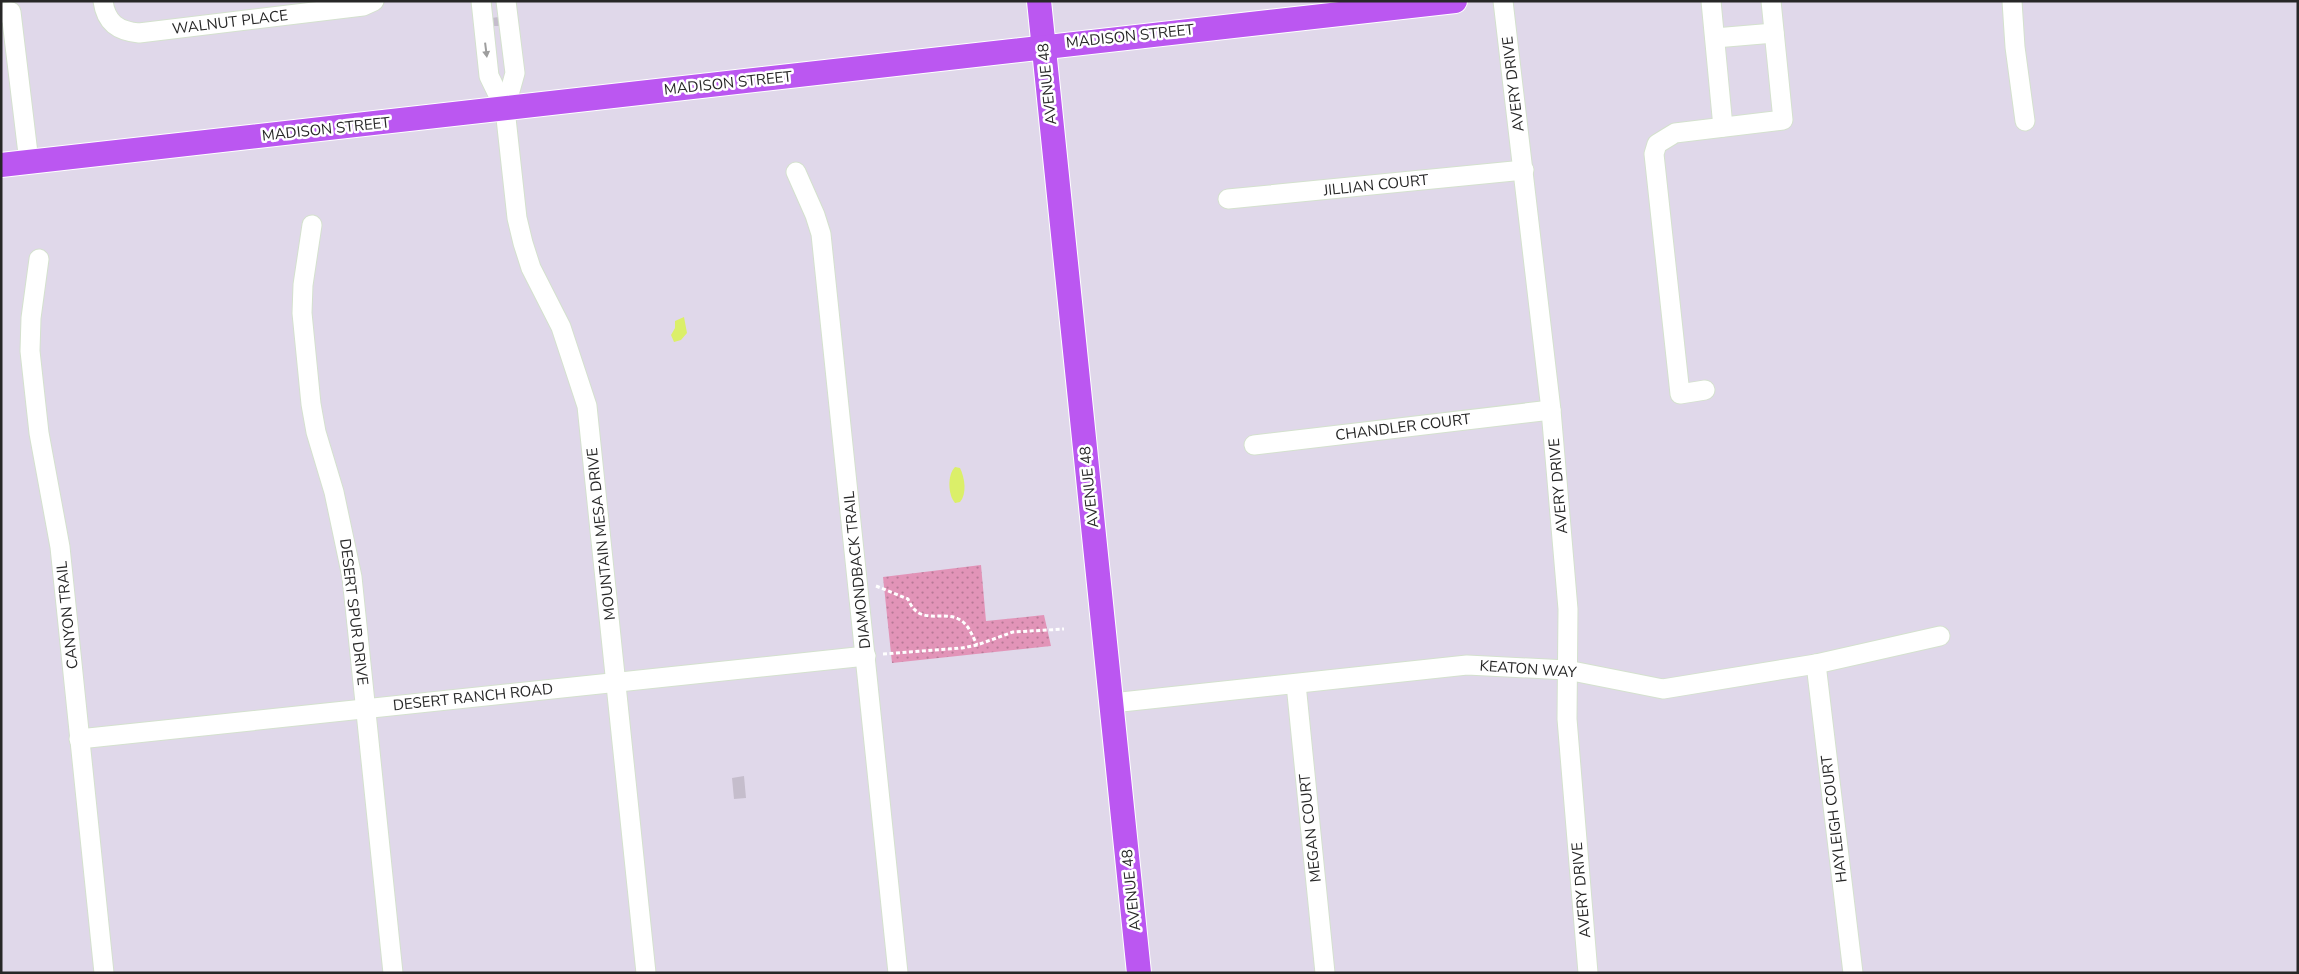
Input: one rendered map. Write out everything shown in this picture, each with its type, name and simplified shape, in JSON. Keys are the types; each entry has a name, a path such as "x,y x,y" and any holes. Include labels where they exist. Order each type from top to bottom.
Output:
{"main road":[{"name":"AVENUE 48","path":"1039,1 1139,973"},
{"name":"MADISON STREET","path":"1,165 1455,1"}],"street":[{"name":"WALNUT PLACE","path":"103,1 108,19 116,28 139,33 363,6 374,1"},
{"name":"AVERY DRIVE","path":"1503,1 1551,410 1568,610 1567,719 1588,973"},
{"path":"1711,1 1723,127"},
{"path":"1705,390 1680,394 1654,154 1657,144 1675,133 1783,120 1771,1"},
{"path":"2012,1 2015,47 2025,121"},
{"path":"507,6 514,73 505,109 489,76 481,7 507,6"},
{"path":"1,14 11,12 29,162"},
{"path":"1715,38 1774,33"},
{"name":"MOUNTAIN MESA DRIVE","path":"505,109 517,218 522,243 531,268 560,327 587,406 646,973"},
{"name":"JILLIAN COURT","path":"1228,199 1524,170"},
{"name":"DIAMONDBACK TRAIL","path":"796,172 815,215 821,234 874,655 898,973"},
{"name":"DESERT SPUR DRIVE","path":"312,225 303,285 302,313 311,404 316,432 334,492 352,577 394,973"},
{"name":"CANYON TRAIL","path":"40,259 31,318 30,351 44,466 60,547 104,973"},
{"name":"CHANDLER COURT","path":"1254,445 1551,410"},
{"name":"KEATON WAY","path":"1112,703 1467,665 1566,670 1663,689 1816,664 1940,636"},
{"name":"DESERT RANCH ROAD","path":"79,739 874,655"},
{"name":"HAYLEIGH COURT","path":"1816,664 1852,973"},
{"name":"MEGAN COURT","path":"1296,684 1325,973"}],"path":[{"path":"875,585 908,599 911,608 920,614 929,617 950,617 961,620 970,630 977,645"},
{"path":"874,655 943,650 977,645 1013,632 1064,629"}],"shaded area":[{"path":"684,317 687,333 681,340 674,342 671,335 675,328 675,321"},
{"path":"955,467 960,468 963,476 964,495 960,502 955,503 949,485 952,471"},
{"path":"981,565 986,621 1044,615 1051,646 892,663 883,577"}],"building":[{"path":"499,17 500,26 492,26 491,18"},
{"path":"744,776 746,798 734,799 732,778"}]}
